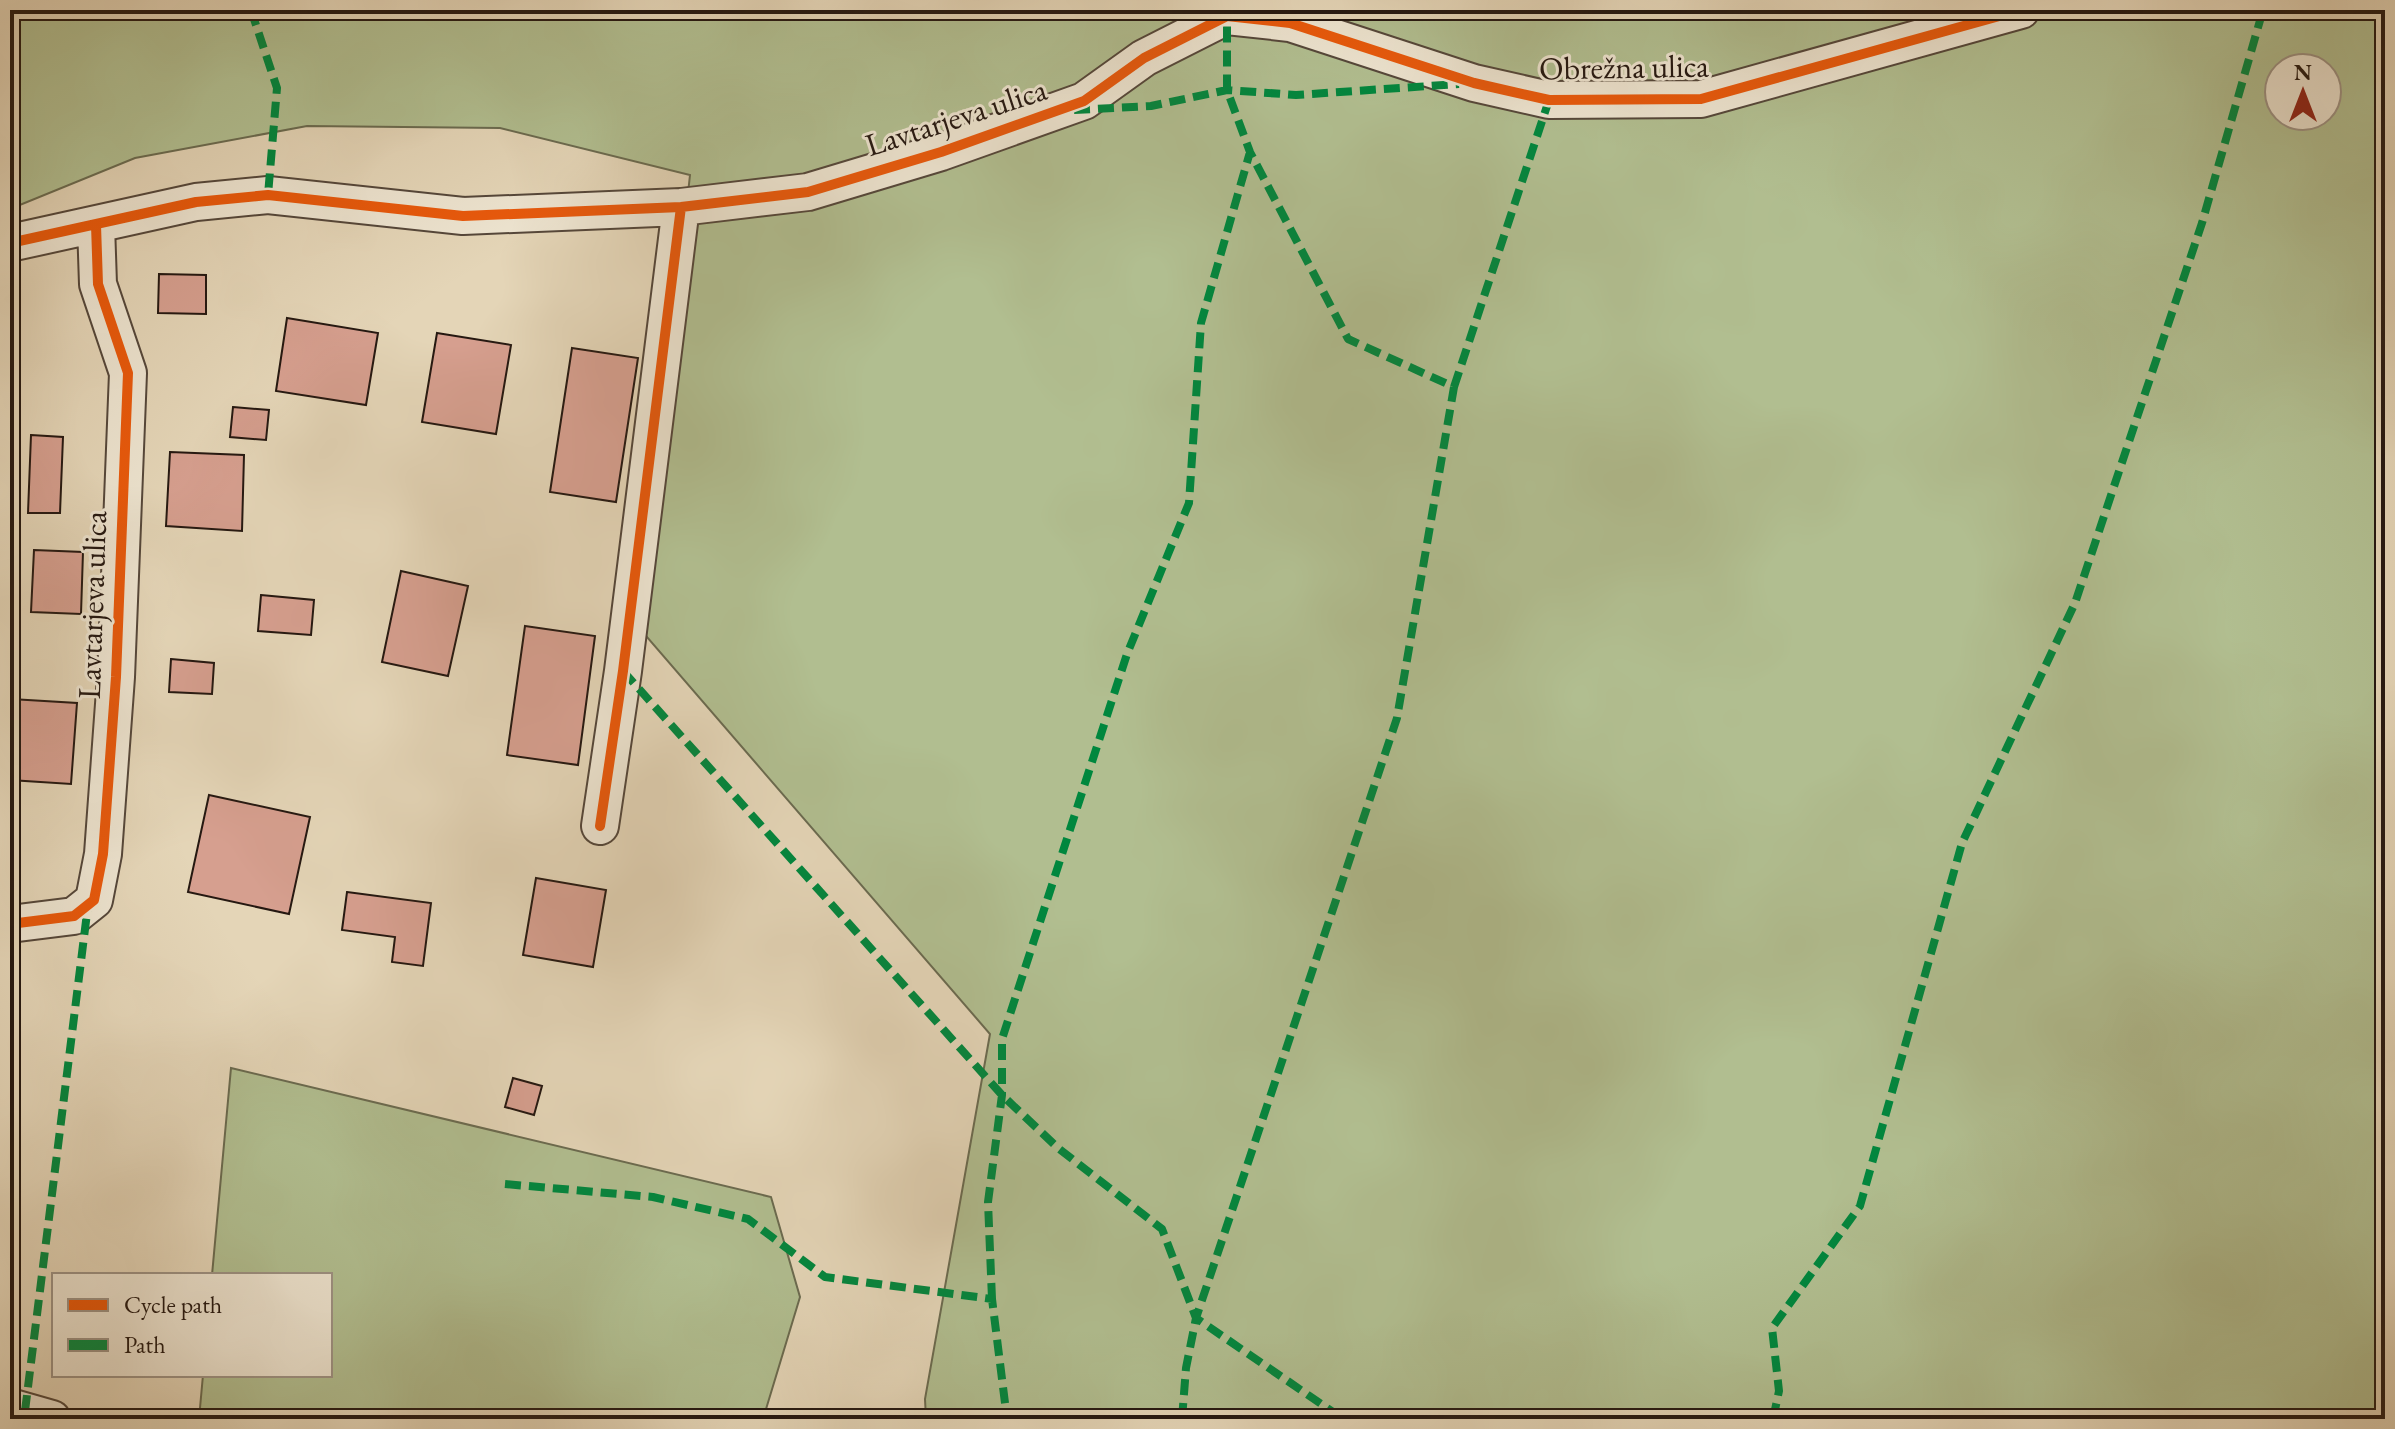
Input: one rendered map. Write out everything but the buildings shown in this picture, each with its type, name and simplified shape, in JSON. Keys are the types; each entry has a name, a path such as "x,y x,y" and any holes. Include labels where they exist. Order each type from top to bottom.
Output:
{"street":[{"name":"Obrežna ulica","path":"1227,16 1290,23 1474,83 1549,100 1701,99 2021,10"},
{"name":"Lavtarjeva ulica","path":"10,243 196,202 268,195 463,216 681,207 808,192 941,152 1084,101 1144,58 1227,16"},
{"path":"600,826 623,671 681,207"},
{"name":"Lavtarjeva ulica","path":"10,924 74,916 94,900 103,854 116,677 128,373 98,284 96,225"},
{"path":"10,1407 52,1419"}],"green space":[{"path":"10,10 2385,10 2385,1419 926,1419 925,1399 990,1034 640,629 690,175 500,128 307,126 135,158 10,209"},
{"path":"231,1068 771,1197 800,1297 763,1419 199,1419 203,1377 332,1377 332,1273 212,1273"}],"marked path":[{"path":"251,10 277,88 268,195"},
{"path":"1773,1419 1779,1391 1772,1328 1860,1206 1962,843 2075,603 2202,223 2263,10"},
{"path":"1182,1419 1186,1368 1196,1318 1397,718 1454,387 1348,339 1250,152 1227,90 1227,16 1223,14"},
{"path":"1074,110 1151,106 1227,90 1296,95 1459,84"},
{"path":"1454,387 1549,100"},
{"path":"992,1299 988,1202 1002,1095 1002,1039 1127,654 1189,503 1201,323 1250,152"},
{"path":"623,671 1002,1095 1058,1148 1162,1229 1196,1318 1343,1419"},
{"path":"25,1411 88,905"},
{"path":"505,1184 653,1197 748,1219 825,1277 992,1299 1007,1419"}],"cycle path":[{"path":"10,243 196,202 268,195 463,216 681,207 808,192 941,152 1084,101 1144,58 1227,16 1290,23 1474,83 1549,100 1701,99 2021,10"},
{"path":"600,826 623,671 681,207"},
{"path":"10,924 74,916 94,900 103,854 116,677 128,373 98,284 96,225"}]}
